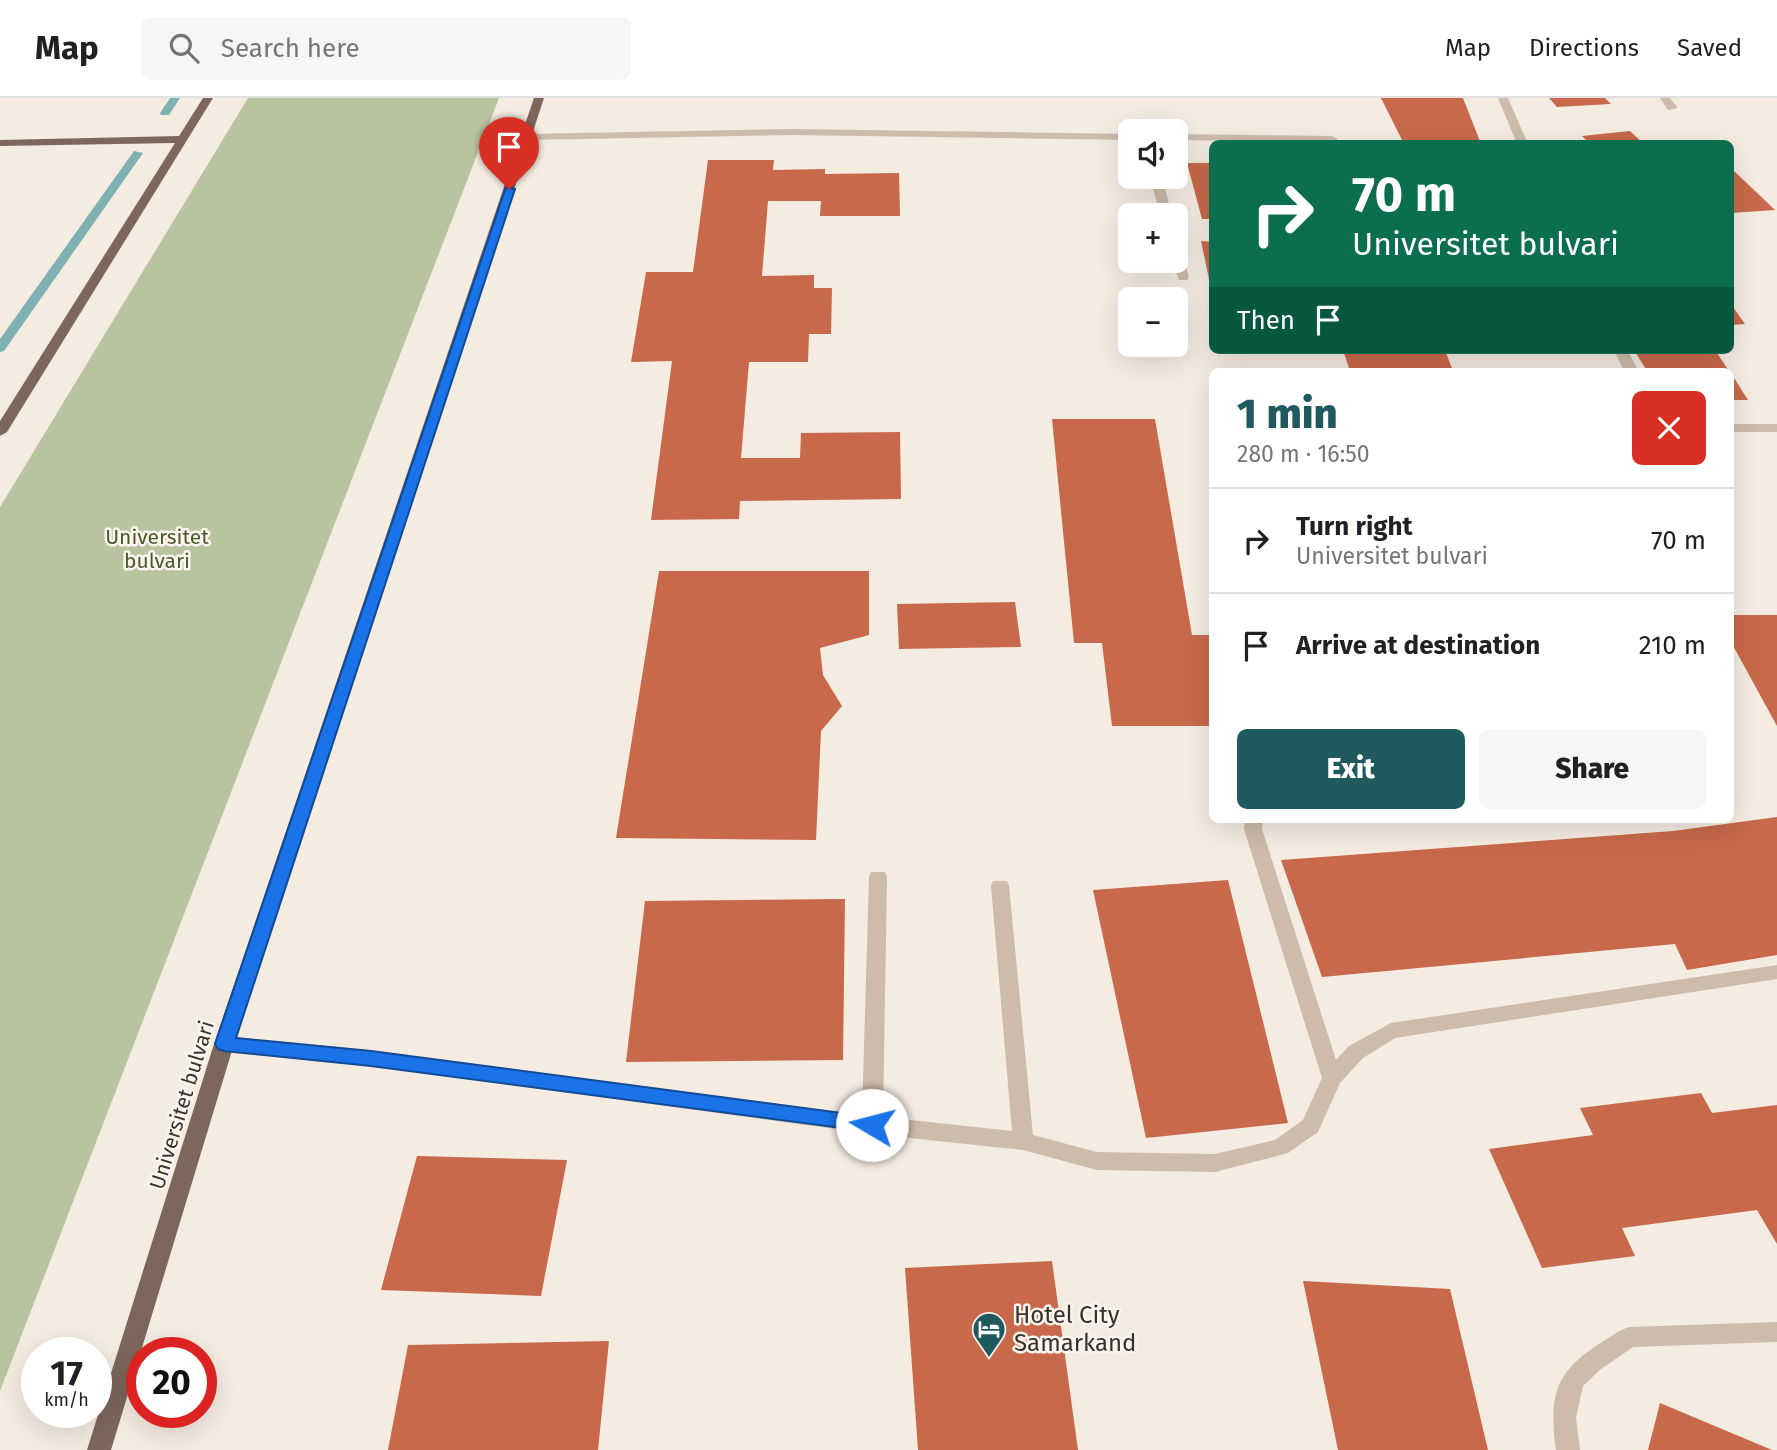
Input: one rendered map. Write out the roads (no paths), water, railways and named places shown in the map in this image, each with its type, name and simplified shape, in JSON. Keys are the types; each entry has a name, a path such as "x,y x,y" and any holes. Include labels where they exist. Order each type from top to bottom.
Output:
{"main road":[{"path":"0,432 208,98"},
{"name":"Universitet bulvari","path":"99,1450 224,1044 539,98"},
{"path":"0,143 182,139"}],"street":[{"path":"1503,98 1521,140"},
{"path":"527,137 792,132 1118,136"},
{"path":"1188,137 1332,139"},
{"path":"1182,273 1183,277"},
{"path":"1734,428 1777,428"},
{"path":"1254,823 1253,829 1332,1078"},
{"path":"872,1125 878,877"},
{"path":"1000,886 1023,1141"},
{"path":"224,1044 371,1058 872,1125 1023,1141 1097,1161 1215,1163 1281,1147 1311,1126 1332,1078 1356,1052 1391,1031 1777,971"},
{"path":"1568,1450 1564,1418 1572,1380 1593,1361 1629,1337 1777,1332"}],"waterway":[{"path":"165,113 175,98"},
{"path":"0,348 138,153"}],"place":[{"name":"Hotel City Samarkand","path":"989,1359"}]}
